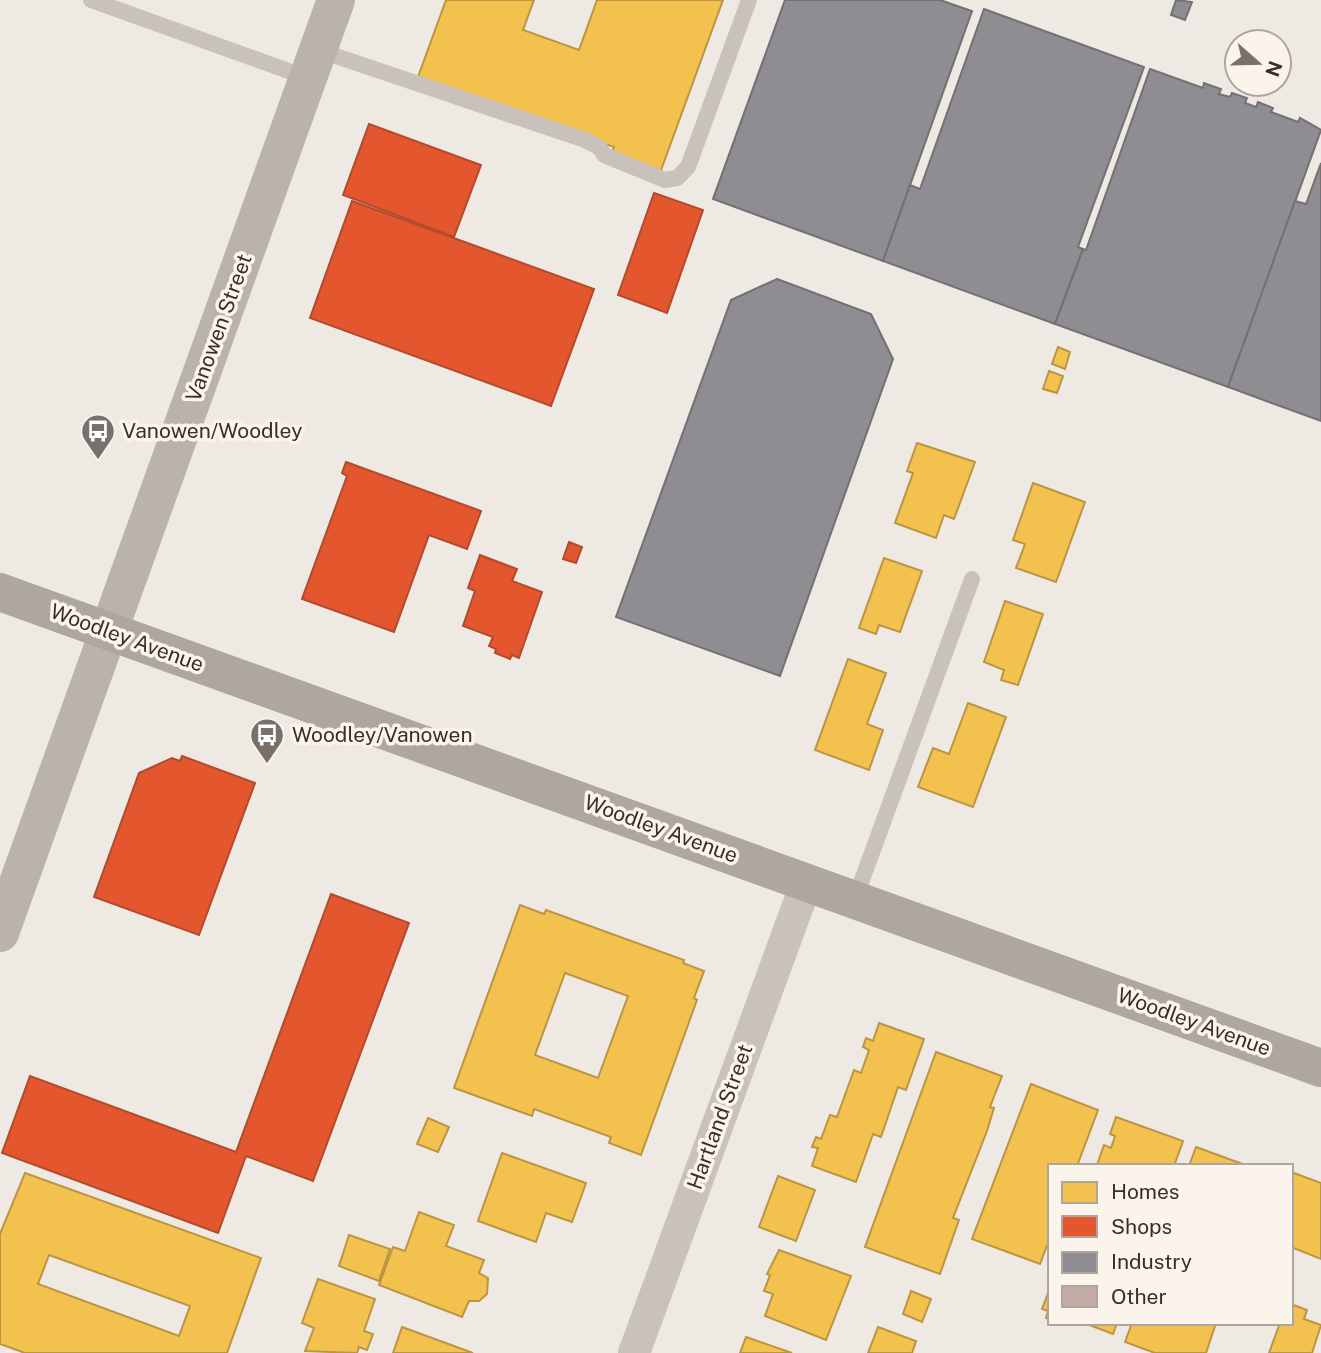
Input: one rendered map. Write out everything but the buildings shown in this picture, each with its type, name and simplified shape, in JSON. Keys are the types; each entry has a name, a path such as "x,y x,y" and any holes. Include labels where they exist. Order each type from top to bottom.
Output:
{"main road":[{"name":"Vanowen Street","path":"0,933 313,64 332,1"},
{"name":"Woodley Avenue","path":"0,592 1321,1068"}],"street":[{"name":"Hartland Street","path":"634,1353 807,881"}],"lane":[{"path":"91,0 585,140 600,148 604,155 665,180 677,178 688,167 749,0"},
{"path":"855,899 972,579"}],"place":[{"name":"Vanowen/Woodley","path":"98,461"},
{"name":"Woodley/Vanowen","path":"267,765"}]}
